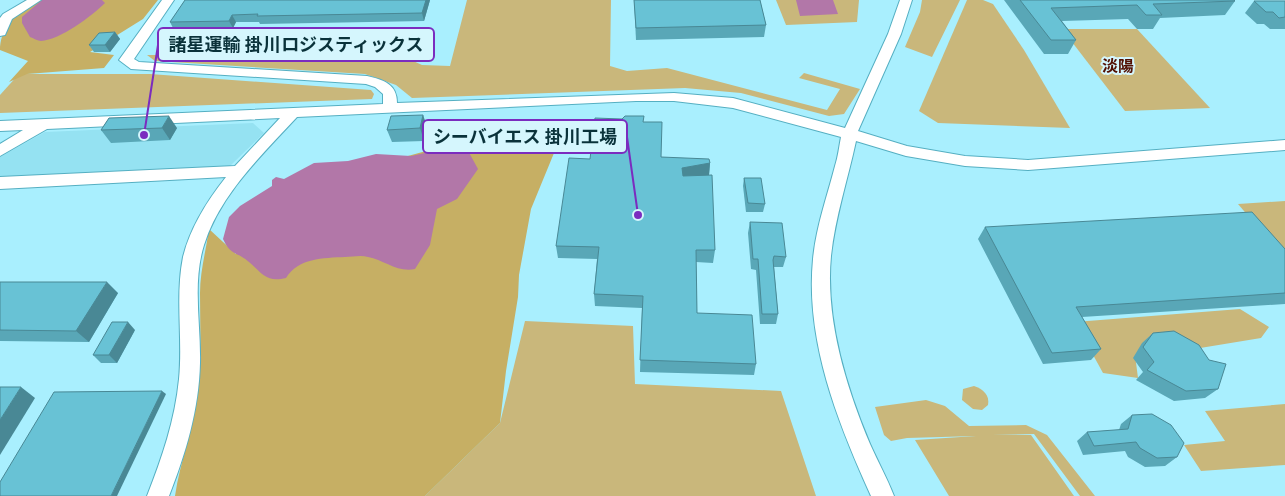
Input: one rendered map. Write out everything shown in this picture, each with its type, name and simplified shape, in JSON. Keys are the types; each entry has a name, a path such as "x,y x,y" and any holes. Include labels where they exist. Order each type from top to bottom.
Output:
{"street":[{"path":"0,32 7,17 12,16 35,0"},
{"path":"168,0 126,60 136,66 367,80 380,84 390,93 390,108"},
{"path":"883,496 868,465 838,383 824,327 820,269 829,214 850,134 906,0"},
{"path":"0,126 674,97 733,103 906,151 965,161 1028,165 1285,145"},
{"path":"158,496 172,464 187,401 190,364 190,272 194,248 203,225 238,171 293,113"},
{"path":"0,151 45,124"},
{"path":"0,182 238,171"}],"shaded area":[{"path":"25,0 158,0 143,19 90,52 114,55 104,68 27,74 9,82 28,61 0,50 2,36 16,11"},
{"path":"42,0 102,0 105,3 66,32 49,40 41,41 30,37 22,23 22,17"},
{"path":"467,0 611,0 610,66 627,71 667,68 827,110 840,89 799,78 804,73 860,89 844,114 829,116 741,93 685,88 412,98 396,85 365,74 155,61 147,55 400,55 422,65 450,66"},
{"path":"776,0 859,0 857,22 786,25"},
{"path":"796,0 833,0 838,14 800,16"},
{"path":"922,0 960,0 932,57 905,47 920,12"},
{"path":"967,0 983,0 993,4 1024,50 1070,128 938,123 919,111"},
{"path":"1062,29 1137,29 1210,108 1125,111"},
{"path":"19,74 150,74 371,90 374,94 372,99 0,113 0,95"},
{"path":"536,121 561,136 531,209 519,275 518,297 500,423 425,496 175,496 193,421 199,383 200,285 209,229 236,254 375,165"},
{"path":"253,123 264,133 229,167 0,178 0,157 45,132"},
{"path":"466,147 478,169 457,199 437,209 430,245 415,269 409,270 391,266 365,256 328,258 304,263 291,271 286,278 274,279 265,276 231,251 223,239 229,217 240,206 272,186 272,180 276,177 284,179 314,163 348,161 376,154 411,156 443,149"},
{"path":"1285,201 1285,259 1238,204"},
{"path":"1240,309 1269,327 1261,338 1188,350 1135,355 1138,378 1103,373 1075,322"},
{"path":"525,321 633,326 635,384 781,391 816,496 425,496 500,423"},
{"path":"974,386 983,391 988,398 988,405 982,410 973,409 962,400 963,389"},
{"path":"926,400 945,406 969,426 1026,425 1047,435 1095,496 1080,496 1034,434 992,435 1031,435 1074,496 949,496 915,440 976,436 907,438 891,441 884,435 875,407"},
{"path":"1285,404 1285,465 1201,471 1184,445 1225,441 1205,411"}],"building":[{"path":"185,0 426,0 422,13 257,16 258,14 232,15 229,21 170,22"},
{"path":"634,0 760,0 766,25 636,28"},
{"path":"1020,0 1235,1 1153,4 1162,15 1146,15 1137,5 1051,8 1076,40 1051,40"},
{"path":"1254,1 1285,1 1285,17 1279,18 1273,12 1266,12"},
{"path":"115,32 105,45 89,45 99,33"},
{"path":"423,115 420,128 387,130 391,116"},
{"path":"169,116 162,128 101,130 109,118"},
{"path":"625,116 644,116 643,122 662,122 661,157 709,159 710,163 682,168 683,176 712,175 715,250 696,250 697,313 752,315 756,364 640,360 643,296 594,294 599,247 556,246 569,158 590,159 595,118 622,119"},
{"path":"744,178 761,178 765,204 748,203"},
{"path":"1252,212 1285,249 1285,293 1076,307 1101,349 1052,353 985,227"},
{"path":"750,222 782,223 786,257 774,256 773,260 778,314 762,314 758,259 753,259"},
{"path":"0,282 107,282 76,331 0,330"},
{"path":"112,322 128,322 109,355 93,355"},
{"path":"1174,331 1199,345 1209,360 1226,364 1218,389 1186,391 1147,370 1154,362 1143,347 1153,333"},
{"path":"0,387 21,387 0,420"},
{"path":"162,391 111,496 0,496 0,482 54,392"},
{"path":"1152,414 1171,425 1184,443 1177,457 1157,458 1140,448 1136,442 1094,446 1087,432 1128,429 1132,415"}],"place":[{"name":"諸星運輸 掛川ロジスティックス","path":"144,135"},
{"name":"シーバイエス 掛川工場","path":"638,215"}],"district":[{"name":"淡陽","path":"1118,66"}]}
